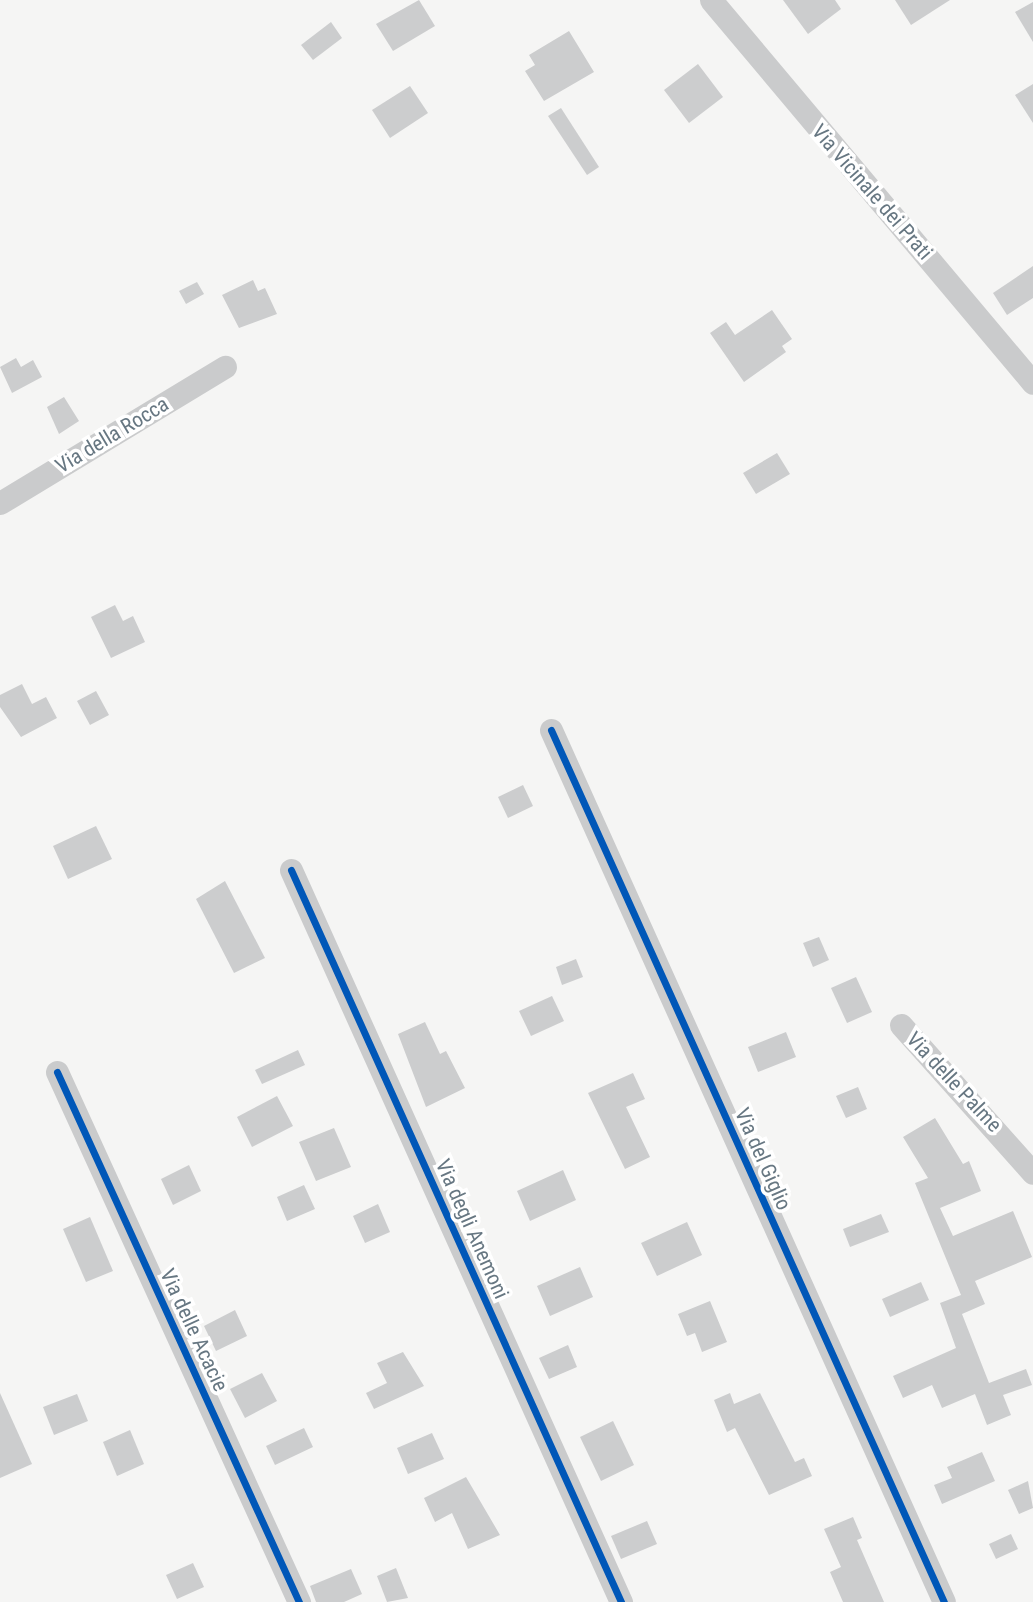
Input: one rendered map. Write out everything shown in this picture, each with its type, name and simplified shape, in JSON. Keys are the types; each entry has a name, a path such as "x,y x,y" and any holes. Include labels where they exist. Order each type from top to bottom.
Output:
{"street":[{"name":"Via Vicinale dei Prati","path":"711,0 1033,383"},
{"name":"Via della Rocca","path":"0,503 225,368"},
{"name":"Via del Giglio","path":"551,730 944,1602"},
{"name":"Via degli Anemoni","path":"290,870 621,1602"},
{"name":"Via delle Palme","path":"901,1025 1033,1172"},
{"name":"Via delle Acacie","path":"57,1072 299,1602"}],"building":[{"path":"419,0 435,26 393,51 376,24"},
{"path":"783,0 835,0 841,9 808,34"},
{"path":"895,0 950,0 911,25"},
{"path":"1033,2 1033,42 1015,12"},
{"path":"331,22 342,38 313,60 301,45"},
{"path":"569,31 594,72 544,101 525,71 535,65 529,55"},
{"path":"698,64 723,97 689,123 664,90"},
{"path":"1033,84 1033,123 1015,95"},
{"path":"410,86 428,113 390,138 372,110"},
{"path":"561,108 599,167 587,175 548,116"},
{"path":"1033,266 1033,298 1007,315 993,293"},
{"path":"253,280 258,291 265,288 277,314 239,328 222,295"},
{"path":"197,282 204,294 186,304 179,291"},
{"path":"772,310 792,339 782,346 786,352 744,382 710,333 726,322 735,335"},
{"path":"16,358 21,367 33,360 42,377 12,393 0,367"},
{"path":"64,397 79,421 59,434 47,407"},
{"path":"777,453 790,474 756,494 743,473"},
{"path":"115,605 123,621 133,616 145,642 111,658 91,617"},
{"path":"22,684 32,704 46,697 57,718 21,737 0,707 0,695"},
{"path":"96,691 109,715 90,725 77,701"},
{"path":"523,785 533,806 508,818 498,797"},
{"path":"96,826 112,859 68,879 53,846"},
{"path":"225,881 265,958 234,973 196,899"},
{"path":"819,937 829,960 813,967 803,943"},
{"path":"576,959 583,977 562,985 556,967"},
{"path":"856,977 872,1012 847,1023 831,988"},
{"path":"552,996 564,1021 531,1036 519,1011"},
{"path":"425,1022 440,1054 446,1051 465,1088 426,1107 398,1034"},
{"path":"786,1032 796,1057 758,1072 748,1047"},
{"path":"298,1050 305,1065 262,1084 255,1070"},
{"path":"633,1073 645,1099 626,1107 650,1157 625,1169 588,1093"},
{"path":"858,1087 867,1109 846,1118 836,1096"},
{"path":"277,1096 293,1126 252,1147 237,1117"},
{"path":"935,1118 963,1164 969,1161 981,1191 940,1208 953,1236 1013,1211 1032,1257 975,1281 985,1304 962,1314 989,1383 1026,1369 1032,1385 1003,1395 1011,1415 987,1425 975,1394 942,1408 932,1385 903,1398 893,1376 956,1348 940,1303 961,1295 915,1183 928,1178 903,1137"},
{"path":"334,1128 351,1167 316,1181 299,1142"},
{"path":"189,1165 201,1191 173,1205 161,1179"},
{"path":"563,1170 576,1200 530,1221 517,1191"},
{"path":"304,1185 315,1209 287,1221 277,1197"},
{"path":"378,1204 390,1232 365,1243 353,1216"},
{"path":"881,1214 889,1232 850,1247 843,1229"},
{"path":"90,1217 113,1271 86,1282 63,1229"},
{"path":"687,1222 702,1255 657,1276 641,1243"},
{"path":"580,1267 593,1297 550,1316 537,1286"},
{"path":"921,1282 929,1300 890,1317 882,1299"},
{"path":"710,1301 727,1342 702,1352 695,1333 687,1336 678,1314"},
{"path":"235,1310 247,1336 216,1351 204,1326"},
{"path":"568,1345 577,1367 549,1379 539,1358"},
{"path":"403,1352 424,1386 374,1409 366,1393 387,1383 377,1363"},
{"path":"262,1373 277,1401 245,1418 230,1389"},
{"path":"0,1393 32,1464 0,1478"},
{"path":"730,1393 734,1404 760,1393 795,1462 804,1458 812,1476 769,1495 735,1428 727,1432 714,1400"},
{"path":"77,1394 88,1421 54,1435 43,1407"},
{"path":"613,1421 634,1465 601,1481 580,1437"},
{"path":"304,1428 313,1447 275,1465 266,1446"},
{"path":"130,1430 144,1464 117,1476 103,1442"},
{"path":"432,1433 444,1459 408,1474 397,1448"},
{"path":"982,1452 995,1481 942,1504 934,1485 952,1478 947,1467"},
{"path":"466,1477 500,1535 468,1549 452,1513 435,1522 424,1498"},
{"path":"1028,1481 1033,1508 1019,1514 1008,1490"},
{"path":"853,1517 862,1538 857,1540 884,1602 843,1602 830,1572 841,1567 824,1529"},
{"path":"647,1521 657,1544 621,1559 611,1536"},
{"path":"1011,1534 1018,1549 996,1559 989,1544"},
{"path":"193,1563 204,1587 177,1599 166,1575"},
{"path":"396,1568 408,1598 387,1602 377,1576"},
{"path":"351,1569 362,1594 344,1602 316,1602 310,1586"}],"cycle path":[{"path":"551,730 944,1602"},
{"path":"291,870 621,1602"},
{"path":"57,1072 299,1602"}]}
